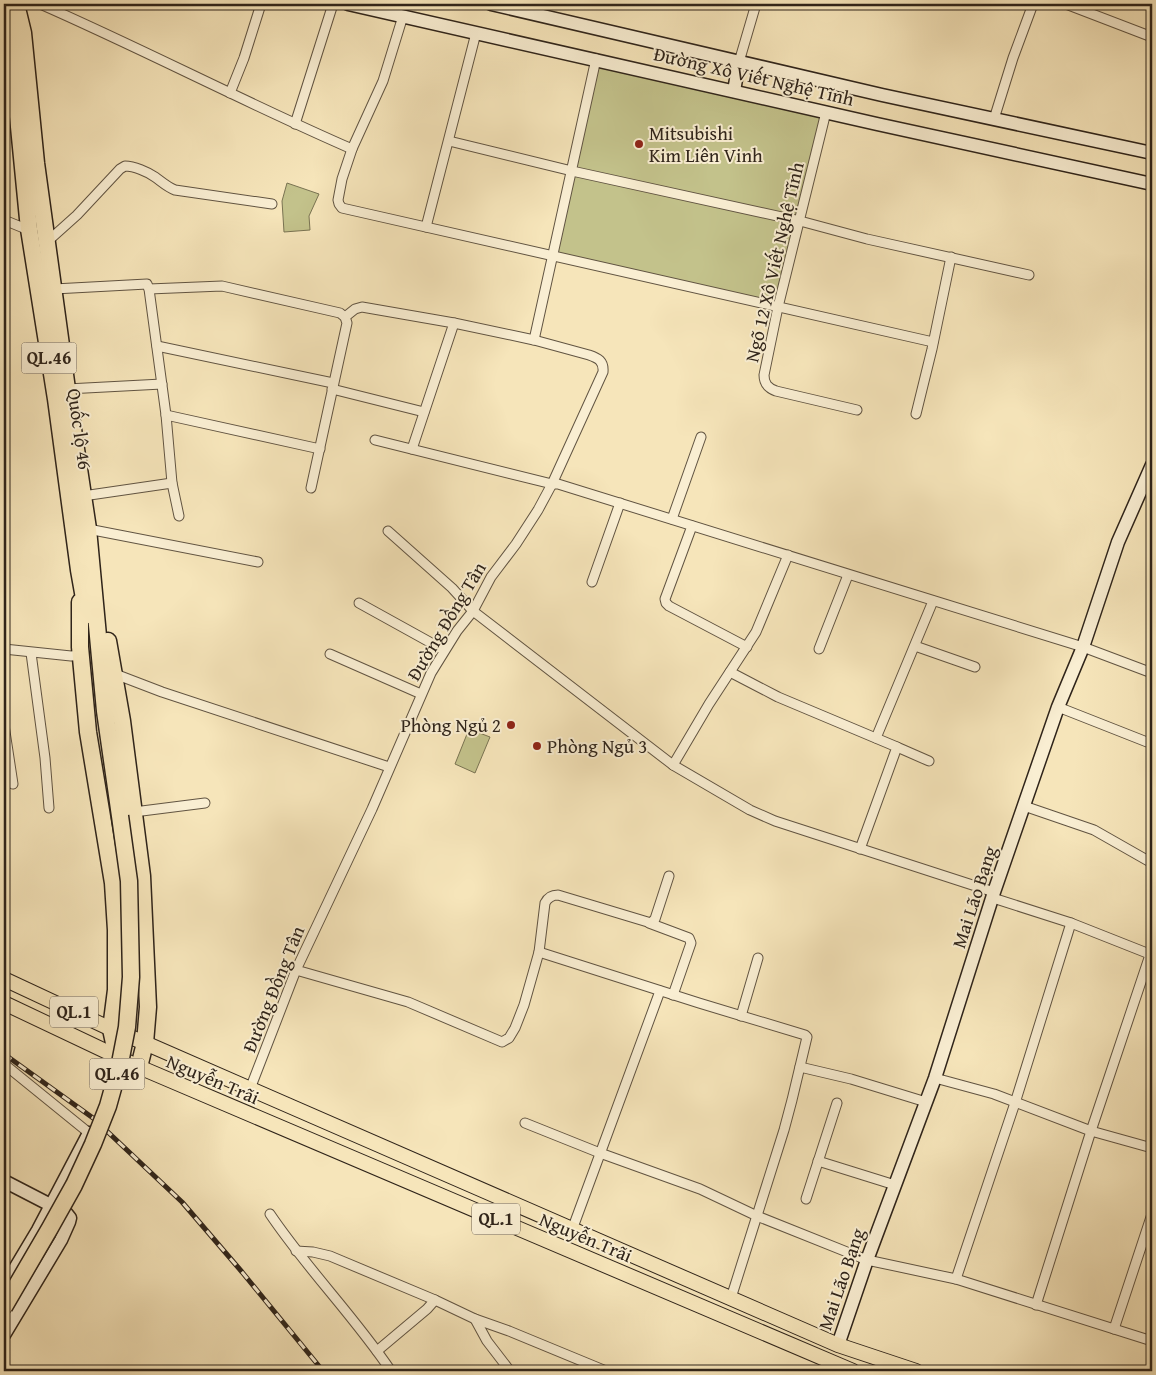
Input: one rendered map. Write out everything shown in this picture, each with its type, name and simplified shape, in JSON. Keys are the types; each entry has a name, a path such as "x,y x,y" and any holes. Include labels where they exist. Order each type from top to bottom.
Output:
{"highway":[{"name":"Quốc lộ 46","path":"7,4 29,230 77,498 88,529 105,711"},
{"name":"Quốc lộ 46","path":"16,4 23,33 36,163 67,389 77,498 79,570 105,711 127,814"},
{"path":"4,13 10,33"},
{"path":"79,570 81,655 88,732 113,883 116,930 116,990 111,1029 117,1057"},
{"path":"93,578 115,674 127,814 142,876 148,1007 145,1042 139,1067"},
{"name":"QL.46","path":"4,1307 78,1176 105,1114 120,1063 127,1027 131,977 127,814"}],"main road":[{"name":"Đường Xô Viết Nghệ Tĩnh","path":"349,4 1152,184"},
{"name":"Đường Xô Viết Nghệ Tĩnh","path":"491,4 882,95 1152,153"},
{"path":"734,91 739,62"},
{"name":"Mai Lão Bạng","path":"838,1345 867,1260 935,1078 993,895 1058,707 1083,647 1118,542 1152,464"},
{"name":"QL.1","path":"4,979 111,1029 145,1042"},
{"name":"QL.1","path":"4,1003 139,1067"},
{"name":"Nguyễn Trãi","path":"145,1042 838,1345"},
{"name":"Nguyễn Trãi","path":"139,1067 853,1371"},
{"path":"4,1287 52,1205 89,1133"},
{"path":"4,1181 52,1205 66,1213 70,1218 61,1240 4,1336"},
{"path":"16,1267 37,1280"},
{"path":"838,1345 853,1371"},
{"name":"QL.1","path":"838,1345 916,1371"}],"street":[{"path":"40,4 98,29 295,124 352,148"},
{"path":"230,93 244,58 261,4"},
{"path":"295,124 333,4"},
{"path":"739,62 756,4"},
{"path":"994,119 1013,58 1033,4"},
{"path":"1066,4 1152,37"},
{"path":"403,16 383,81 352,148 342,179 338,200 342,208 934,342"},
{"path":"426,227 476,33"},
{"path":"345,317 355,309 362,307 454,323 534,340 596,59"},
{"name":"Ngõ 12 Xô Viết Nghệ Tĩnh","path":"826,112 778,307 764,379 768,387 776,391 857,410"},
{"path":"449,141 572,172 800,221 867,239 1029,275"},
{"path":"4,220 29,230 48,241 77,215 125,166 136,168 156,177 166,186 175,190 272,204"},
{"path":"916,414 934,342 951,258"},
{"path":"54,289 147,284 166,415 172,483 179,516"},
{"path":"149,289 222,286 340,313 345,317 347,323 312,488"},
{"path":"412,449 454,323"},
{"name":"Đường Đồng Tân","path":"250,1089 296,970 372,809 431,673 444,650 473,611 491,577 531,522 552,484 603,372 603,365 598,358 534,340"},
{"path":"157,346 333,386 424,412"},
{"path":"67,389 162,384"},
{"path":"166,415 320,449"},
{"path":"672,519 701,437"},
{"path":"375,440 558,484 1083,647 1152,672"},
{"path":"77,498 172,483"},
{"path":"592,582 620,503"},
{"path":"692,526 665,599 666,603 747,647"},
{"path":"88,529 258,562"},
{"path":"388,531 452,588 473,611 673,765 762,816 993,895 1071,923 1151,955 1091,1131 1036,1305"},
{"path":"673,765 709,704 756,632 788,555"},
{"path":"819,649 848,575"},
{"path":"876,738 934,601"},
{"path":"359,603 444,650"},
{"path":"915,646 975,666"},
{"path":"4,649 31,653 81,655"},
{"path":"31,653 50,808"},
{"path":"330,654 421,694"},
{"path":"730,672 778,697 929,761"},
{"path":"115,674 162,692 389,767"},
{"path":"1058,707 1152,744"},
{"path":"4,725 13,784"},
{"path":"860,849 897,747"},
{"path":"127,814 205,803"},
{"path":"1024,806 1094,830 1152,863"},
{"path":"649,923 652,923 655,919 669,876"},
{"path":"296,970 408,1002 502,1042 509,1038 515,1028 524,1005 539,952 546,903 552,895 558,895 649,923 689,938 691,943 673,995"},
{"path":"956,1279 1071,923"},
{"path":"539,952 740,1016 805,1034 807,1037 790,1108 731,1298"},
{"path":"740,1016 758,958"},
{"path":"572,1230 660,991"},
{"path":"4,1064 89,1133"},
{"path":"800,1067 851,1079 926,1102"},
{"path":"935,1078 994,1094 1091,1131 1152,1148"},
{"path":"806,1198 836,1103"},
{"path":"525,1123 700,1190 758,1216 867,1260 956,1279 1152,1341"},
{"path":"818,1161 895,1185"},
{"path":"270,1214 296,1251 391,1371"},
{"path":"1114,1329 1152,1214"},
{"path":"296,1251 330,1256 475,1319 606,1371"},
{"path":"377,1351 435,1300"},
{"path":"475,1319 487,1341 510,1371"}],"shaded area":[{"path":"596,59 826,112 778,307 553,255"},
{"path":"287,183 319,194 309,216 310,230 284,232 282,201"},
{"path":"469,729 490,737 475,773 455,764"}],"railway":[{"path":"4,1054 93,1118 182,1202 323,1371"}],"place":[{"name":"Mitsubishi Kim Liên Vinh","path":"639,144"},
{"name":"Phòng Ngủ 2","path":"511,725"},
{"name":"Phòng Ngủ 3","path":"537,746"}]}
